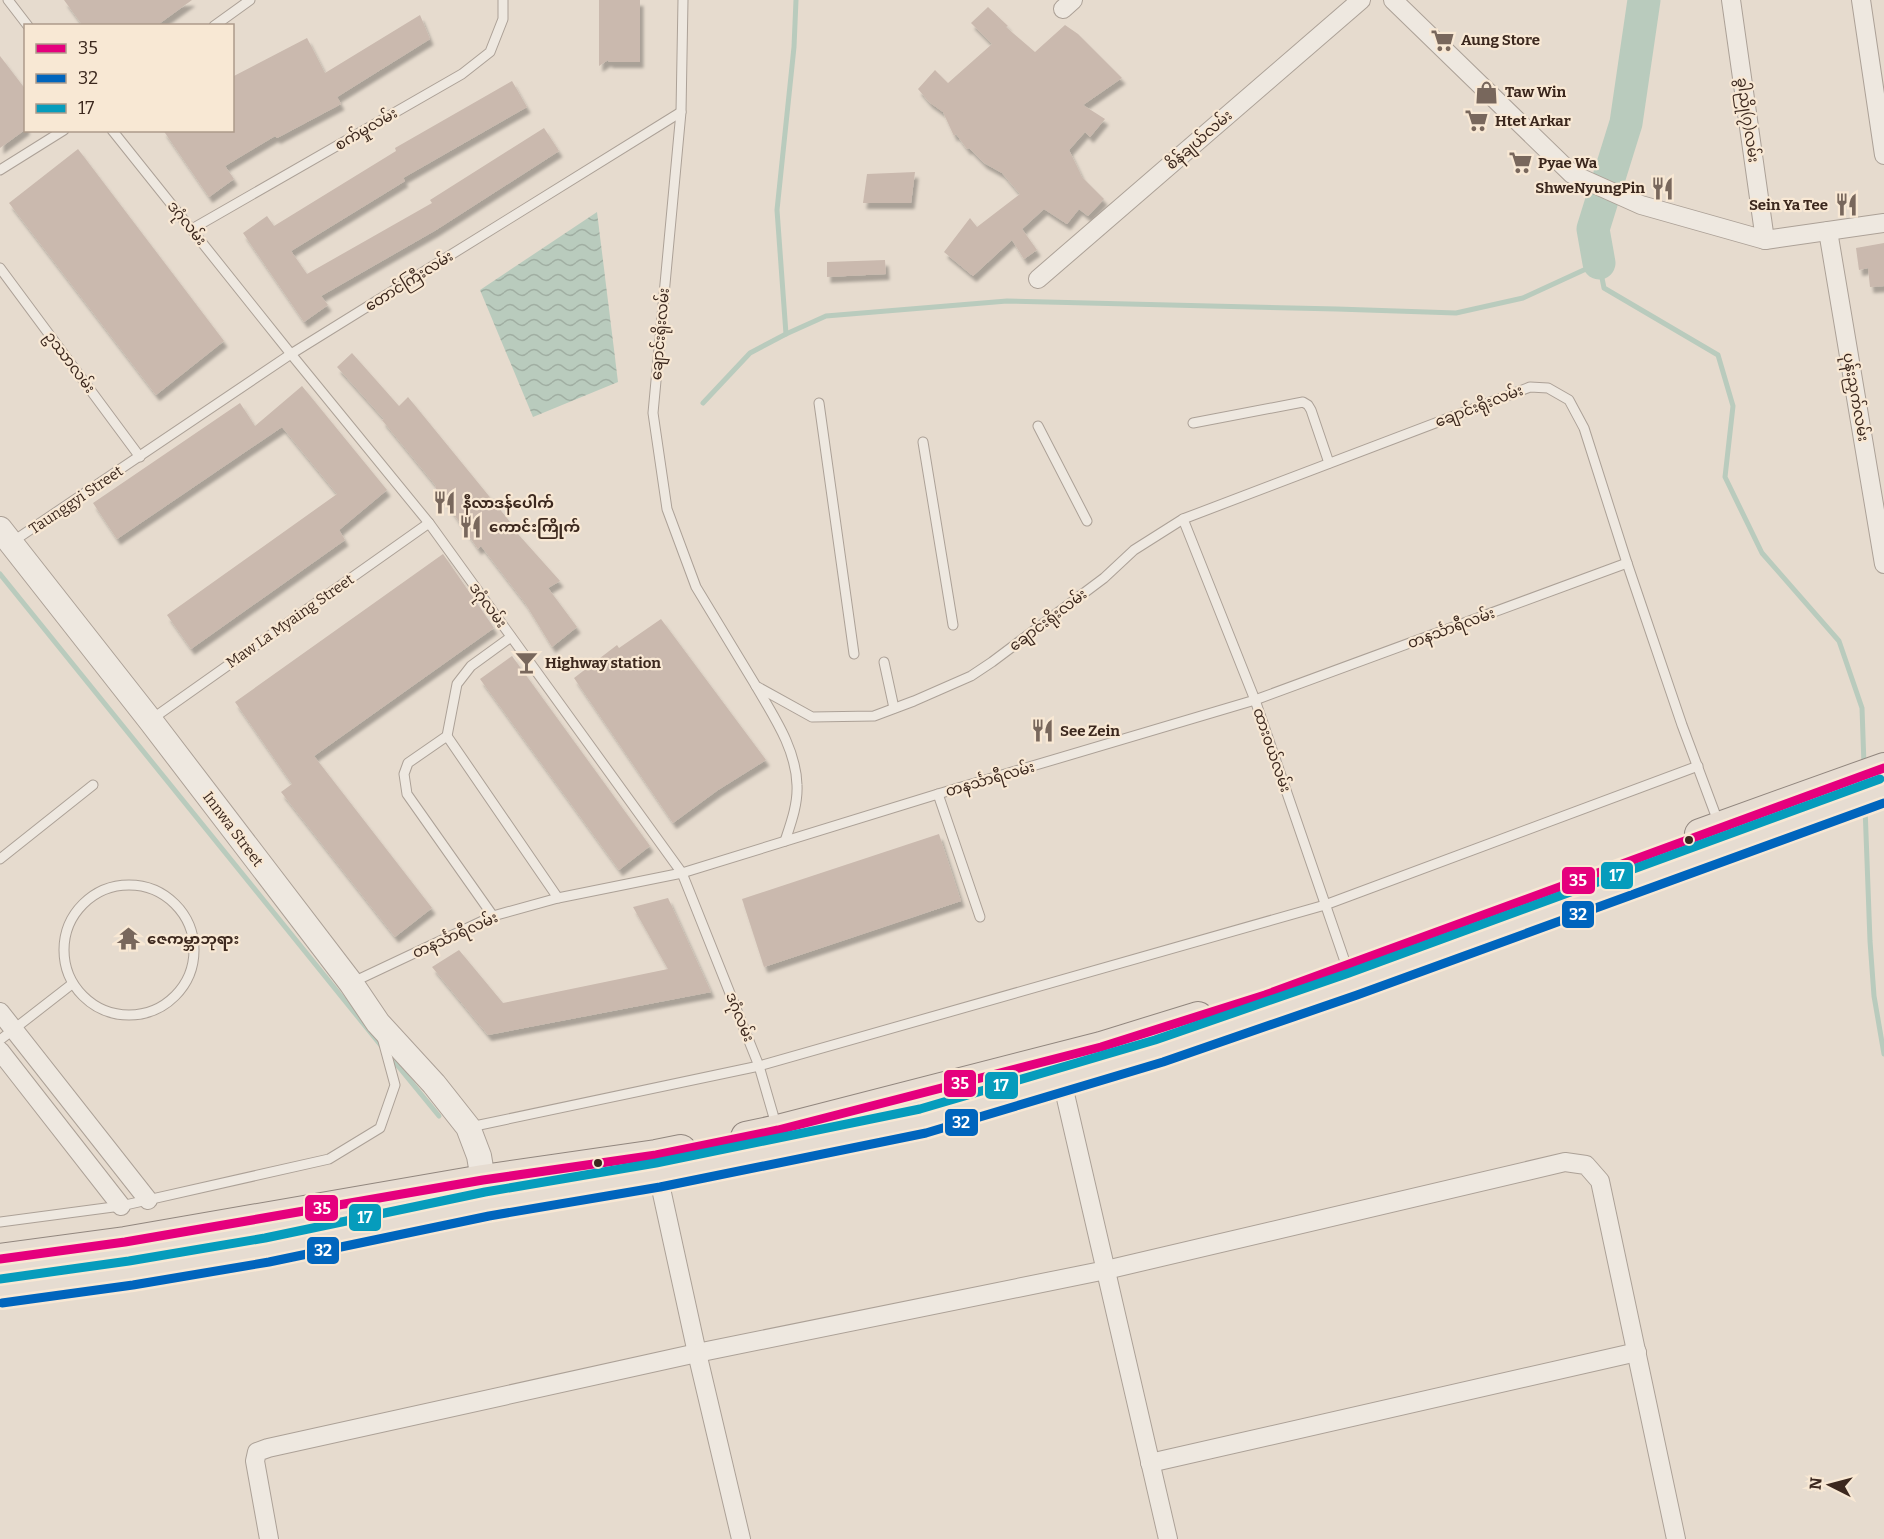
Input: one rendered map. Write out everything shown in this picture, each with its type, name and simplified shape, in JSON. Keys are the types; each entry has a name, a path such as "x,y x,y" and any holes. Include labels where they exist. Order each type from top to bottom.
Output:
{"main road":[{"path":"0,1259 485,1192 923,1121 1059,1070 1101,1047 1265,995 1349,975 1796,810 1872,785"},
{"path":"657,1165 777,1130 1059,1070"},
{"path":"0,1291 267,1250 485,1192"}],"street":[{"name":"စိန်ချယ်လမ်း","path":"1038,279 1361,0"},
{"path":"1393,0 1572,174 1641,206 1765,240 1884,223"},
{"name":"ခွါညို(၇)လမ်း","path":"1731,0 1765,240"},
{"path":"1861,0 1884,155"},
{"name":"ပုန်းညှက်လမ်း","path":"1828,231 1884,564"},
{"name":"Innwa Street","path":"5,536 150,720 351,983 378,1023 434,1084 468,1127 479,1156 485,1192"},
{"path":"0,1012 7,1035 97,1134 148,1200"},
{"path":"0,1051 121,1206"},
{"path":"1059,1070 1168,1539"},
{"path":"77,1150 97,1134"},
{"path":"269,1539 255,1461 257,1452 697,1353 1106,1270 1565,1162 1586,1165 1600,1181 1676,1539"},
{"path":"657,1165 697,1353 741,1539"},
{"path":"1150,1463 1637,1352"}],"lane":[{"path":"8,0 26,24"},
{"path":"216,24 236,4 250,0"},
{"name":"စက်မှုလမ်း","path":"192,229 462,74 490,52 503,19 503,0"},
{"name":"ချောင်းရိုးလမ်း","path":"683,0 681,112 653,412 667,509 696,587 756,686 812,717 874,716 972,676 1104,578 1134,550 1183,519 1530,387 1548,388 1569,400 1584,428 1682,725 1723,837"},
{"name":"တောင်ကြီးလမ်း","path":"140,457 291,354 681,112"},
{"path":"0,171 61,132"},
{"name":"ဒဂုံလမ်း","path":"114,132 429,523 682,873 759,1066 777,1130"},
{"name":"ဥဿာလမ်း","path":"0,268 140,457"},
{"path":"1193,423 1303,402 1311,410 1329,463"},
{"path":"819,403 854,654"},
{"path":"1038,426 1087,521"},
{"path":"922,442 953,625"},
{"name":"Taunggyi Street","path":"5,536 140,457"},
{"name":"ထားဝယ်လမ်း","path":"1183,519 1255,700 1349,975"},
{"name":"Maw La Myaing Street","path":"150,720 429,523"},
{"name":"တနင်္သာရီလမ်း","path":"351,983 493,916 558,898 682,873 1255,700 1627,563"},
{"path":"493,916 407,794 404,774 408,763 447,736 457,684 471,666 511,637"},
{"path":"884,662 894,708"},
{"path":"756,686 789,747 797,786 794,812 785,841"},
{"path":"447,736 558,898"},
{"path":"468,1127 759,1066 1325,905 1698,766"},
{"path":"0,859 93,785"},
{"path":"938,794 980,917"},
{"path":"120,884 145,885 168,897 186,916 194,940 193,966 182,989 162,1006 138,1015 113,1014 90,1003 72,984 64,959 65,934 76,910 95,893 120,884"},
{"path":"7,1035 72,984"},
{"path":"0,1222 121,1206 329,1159 380,1128 395,1085 378,1023"}],"water":[{"path":"597,212 618,382 533,417 480,290"}],"building":[{"path":"64,0 192,0 159,24 82,24"},
{"path":"599,0 640,0 640,62 609,62 608,60 599,66"},
{"path":"988,7 1008,26 1006,27 1035,52 1065,25 1078,34 1122,78 1083,105 1105,119 1090,137 1085,132 1069,150 1082,177 1104,199 1088,216 1079,209 1067,224 1044,209 1022,229 1037,250 1024,259 1012,240 973,276 944,252 970,218 977,227 1020,194 1002,173 984,163 969,148 967,149 956,134 954,136 943,112 929,102 918,89 935,70 948,83 992,44 971,23"},
{"path":"420,15 430,39 337,97 341,104 277,138 275,136 225,166 234,179 209,197 164,132 234,132 234,76 307,38 325,73"},
{"path":"0,56 24,87 24,130 0,148"},
{"path":"512,81 527,107 403,178 405,181 291,251 307,274 432,203 430,200 544,128 559,151 436,230 321,296 328,305 304,322 243,233 267,216 274,226 396,151 395,148"},
{"path":"78,149 224,341 156,395 9,203"},
{"path":"915,172 911,203 863,203 867,174"},
{"path":"1884,243 1884,286 1870,287 1868,268 1859,270 1856,248"},
{"path":"885,260 886,274 827,277 827,262"},
{"path":"352,353 399,406 408,397 511,523 509,524 560,581 548,588 577,627 552,647 525,603 481,546 478,549 436,486 382,420 384,419 337,367"},
{"path":"302,386 387,490 339,530 345,540 191,649 167,615 337,494 282,427 117,539 93,503 240,403 255,426"},
{"path":"443,554 494,628 314,756 432,908 395,937 281,792 292,784 235,702"},
{"path":"661,619 766,760 718,790 673,823 574,678 617,645 619,648"},
{"path":"512,656 650,846 619,870 480,679"},
{"path":"939,834 961,901 764,967 742,899"},
{"path":"668,898 711,992 488,1035 432,967 459,950 503,1003 668,969 633,907"}],"waterway":[{"path":"786,334 777,210 794,47 796,0"},
{"path":"1599,263 1593,229 1626,123 1644,0"},
{"path":"703,403 750,353 826,316 1007,301 1456,313 1523,298 1599,263 1604,288 1718,355 1733,406 1725,477 1762,553 1839,641 1862,708 1864,765"},
{"path":"0,574 383,1048"},
{"path":"1865,807 1874,996 1884,1054"},
{"path":"389,1055 439,1116"}],"transit line":[{"name":"35","path":"0,1259 125,1242 483,1180 656,1155 778,1130 1101,1047 1265,995 1884,768"},
{"name":"17","path":"0,1279 129,1261 265,1238 485,1192 656,1163 920,1109 1155,1040 1349,973 1880,779"},
{"name":"32","path":"2,1303 133,1285 269,1262 489,1216 660,1187 926,1133 1163,1062 1357,995 1884,803"}],"place":[{"name":"Aung Store","path":"1443,40"},
{"name":"Taw Win","path":"1487,92"},
{"name":"Htet Arkar","path":"1477,121"},
{"name":"Pyae Wa","path":"1520,163"},
{"name":"ShweNyungPin","path":"1663,188"},
{"name":"Sein Ya Tee","path":"1846,205"},
{"name":"နီလာဒန်ပေါက်","path":"445,503"},
{"name":"ကောင်းကြိုက်","path":"471,527"},
{"name":"Highway station","path":"527,663"},
{"name":"See Zein","path":"1042,731"},
{"name":"ဇေကမ္ဘာဘုရား","path":"129,939"}]}
